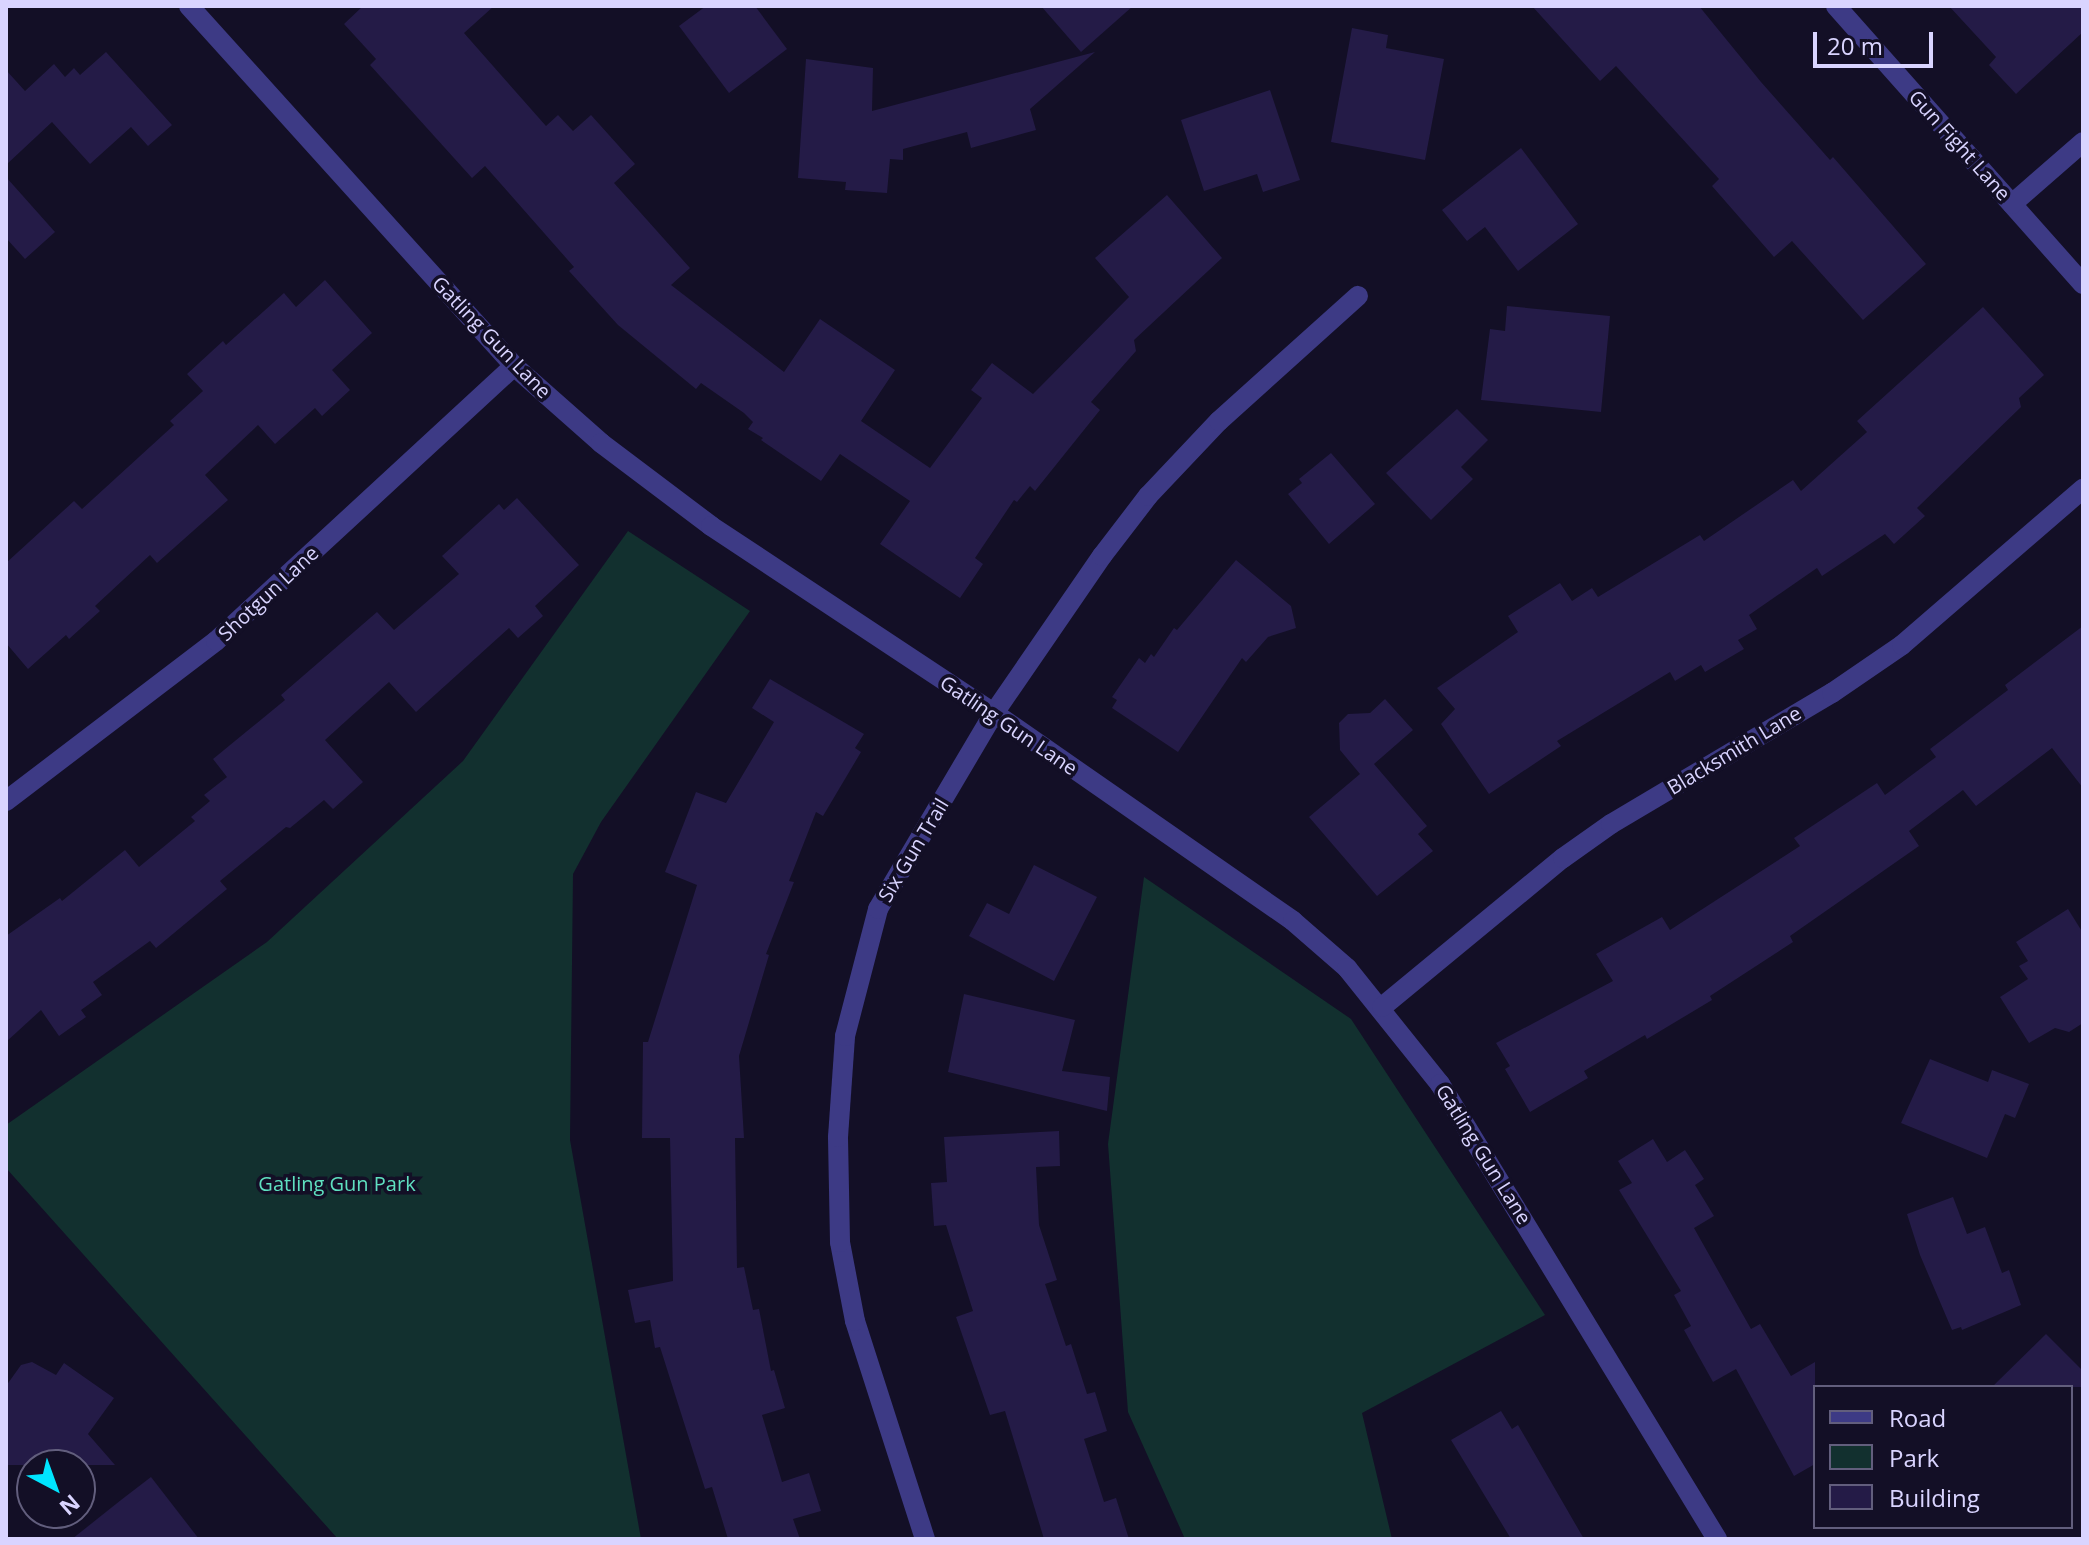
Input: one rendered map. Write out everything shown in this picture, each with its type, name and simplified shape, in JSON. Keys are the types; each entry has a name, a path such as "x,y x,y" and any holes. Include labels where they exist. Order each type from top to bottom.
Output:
{"street":[{"name":"Gatling Gun Lane","path":"189,6 514,366 601,443 711,526 994,713 1293,921 1347,968 1382,1007 1440,1084 1507,1189 1717,1539"},
{"name":"Gun Fight Lane","path":"1836,6 2083,284"},
{"path":"2012,204 2083,142"},
{"name":"Six Gun Trail","path":"925,1539 855,1321 840,1242 838,1137 845,1036 878,909 994,713 1102,556 1148,496 1219,421 1358,296"},
{"name":"Shotgun Lane","path":"6,801 216,641 514,366"},
{"name":"Blacksmith Lane","path":"1382,1007 1563,858 1611,824 1832,693 1902,645 2083,489"}],"green space":[{"name":"Gatling Gun Park","path":"628,531 750,611 601,822 573,874 570,1140 641,1539 338,1539 6,1168 6,1125 267,942 463,761"},
{"path":"1144,877 1351,1019 1545,1315 1362,1413 1392,1539 1185,1539 1128,1412 1108,1144"}],"building":[{"path":"363,6 494,6 464,33 546,126 558,115 573,131 591,115 635,164 614,183 690,268 671,285 784,372 820,319 895,370 861,421 930,468 982,398 971,390 992,363 1033,394 1129,297 1095,258 1167,195 1222,258 1134,340 1136,351 1091,402 1100,410 1035,491 1030,486 1017,502 1014,500 975,558 983,564 960,598 880,544 910,501 840,454 821,481 748,429 753,422 744,413 701,383 696,389 618,325 569,271 574,267 485,166 472,178 370,65 376,59 344,24"},
{"path":"706,6 755,6 787,49 729,93 679,26"},
{"path":"1041,6 1133,6 1081,52"},
{"path":"1532,6 1699,6 1761,82 1830,160 1833,157 1926,264 1863,320 1792,241 1774,257 1712,186 1719,179 1616,66 1600,81"},
{"path":"1949,6 2083,6 2083,32 2016,94 1989,65 1996,57"},
{"path":"1352,28 1388,35 1386,48 1444,59 1425,160 1331,142"},
{"path":"106,52 172,125 148,146 131,127 90,164 52,122 6,165 6,70 25,91 54,64 65,77 74,68 80,75"},
{"path":"1095,52 1030,109 1036,130 971,148 967,132 903,149 903,160 890,159 887,193 845,190 846,182 798,178 806,59 873,68 872,111"},
{"path":"1270,90 1300,180 1263,192 1257,174 1204,191 1181,120"},
{"path":"1521,148 1578,224 1518,271 1485,227 1467,241 1442,210"},
{"path":"6,177 55,232 25,259 6,238"},
{"path":"325,280 372,333 332,370 350,390 322,416 315,408 275,444 258,425 205,475 228,500 157,563 150,555 95,606 100,611 69,639 66,635 28,669 6,643 6,563 74,501 82,509 174,425 170,421 203,391 187,374 223,341 226,345 284,293 296,307"},
{"path":"1507,306 1610,316 1601,412 1481,400 1490,329 1505,331"},
{"path":"1983,307 2044,375 2019,398 2021,407 1917,508 1925,516 1894,544 1885,534 1822,576 1817,568 1749,615 1757,629 1738,640 1744,649 1705,672 1701,665 1675,681 1670,672 1557,741 1561,746 1489,794 1441,724 1455,709 1437,688 1518,632 1508,616 1560,583 1572,601 1592,588 1598,597 1700,535 1704,541 1793,480 1801,491 1867,432 1857,421"},
{"path":"1457,409 1488,440 1461,467 1473,479 1431,520 1386,473"},
{"path":"1331,453 1375,504 1329,544 1288,494 1302,483 1299,479"},
{"path":"517,498 579,565 535,606 543,616 518,638 509,628 416,712 389,682 325,740 363,782 333,809 324,800 290,828 286,827 220,881 227,889 156,948 150,941 93,982 102,995 81,1010 86,1017 59,1036 41,1010 6,1042 6,936 60,898 62,901 125,850 139,867 195,821 191,817 210,801 204,795 227,777 213,759 285,700 281,695 377,612 394,630 459,574 442,556 499,504 504,510"},
{"path":"1236,560 1291,606 1296,628 1268,637 1246,662 1242,658 1178,752 1112,708 1117,700 1112,697 1139,658 1145,663 1151,654 1154,657 1174,628 1177,630"},
{"path":"2083,626 2083,788 2052,748 1976,806 1963,790 1909,831 1919,846 1790,936 1793,942 1710,996 1712,1000 1647,1039 1645,1035 1584,1071 1588,1078 1530,1112 1505,1069 1510,1066 1496,1043 1613,981 1596,954 1662,917 1670,930 1800,846 1794,838 1877,783 1885,795 1936,757 1930,749 2008,690 2005,685"},
{"path":"770,679 864,734 855,748 861,752 823,816 816,812 789,881 794,882 766,954 769,955 739,1056 744,1138 735,1138 737,1268 744,1267 753,1310 759,1309 771,1371 774,1370 785,1408 762,1415 782,1482 809,1473 821,1511 793,1519 800,1539 728,1539 712,1487 705,1489 660,1347 655,1348 650,1320 635,1323 628,1290 673,1281 670,1138 642,1138 643,1042 648,1042 697,885 665,872 696,792 726,803 774,722 752,708"},
{"path":"1385,699 1413,730 1374,764 1427,826 1418,834 1433,851 1377,896 1309,817 1360,774 1340,750 1339,723 1348,714 1370,713"},
{"path":"1034,865 1097,897 1054,981 969,936 987,903 1009,914"},
{"path":"2068,909 2083,933 2083,1023 2069,1032 2055,1028 2029,1043 2000,997 2028,979 2019,966 2028,961 2016,942"},
{"path":"964,994 1075,1020 1062,1071 1110,1077 1107,1111 948,1072"},
{"path":"1930,1059 1988,1082 1992,1070 2029,1084 2015,1118 2005,1114 1987,1158 1901,1123"},
{"path":"1059,1131 1060,1166 1036,1167 1039,1225 1057,1280 1045,1284 1066,1346 1071,1344 1087,1394 1095,1392 1107,1431 1084,1439 1104,1502 1116,1498 1129,1539 1044,1539 1005,1411 990,1415 956,1317 973,1311 946,1225 934,1226 931,1183 947,1182 944,1137"},
{"path":"1653,1139 1667,1162 1685,1150 1704,1179 1695,1185 1714,1216 1694,1228 1751,1329 1760,1324 1791,1376 1815,1362 1813,1465 1794,1476 1736,1369 1713,1382 1684,1330 1691,1326 1674,1295 1681,1291 1619,1190 1632,1183 1618,1161"},
{"path":"1953,1197 1967,1234 1985,1227 2002,1273 2009,1270 2021,1305 1962,1330 1961,1327 1952,1330 1920,1255 1907,1214"},
{"path":"2046,1334 2083,1371 2083,1387 1994,1385"},
{"path":"32,1362 56,1375 64,1363 114,1398 88,1434 115,1465 96,1465 96,1449 16,1449 16,1465 6,1465 6,1386 21,1365"},
{"path":"1501,1411 1512,1429 1518,1425 1584,1539 1511,1539 1451,1440"},
{"path":"151,1477 199,1539 72,1539 85,1529 96,1529 96,1520"}]}
